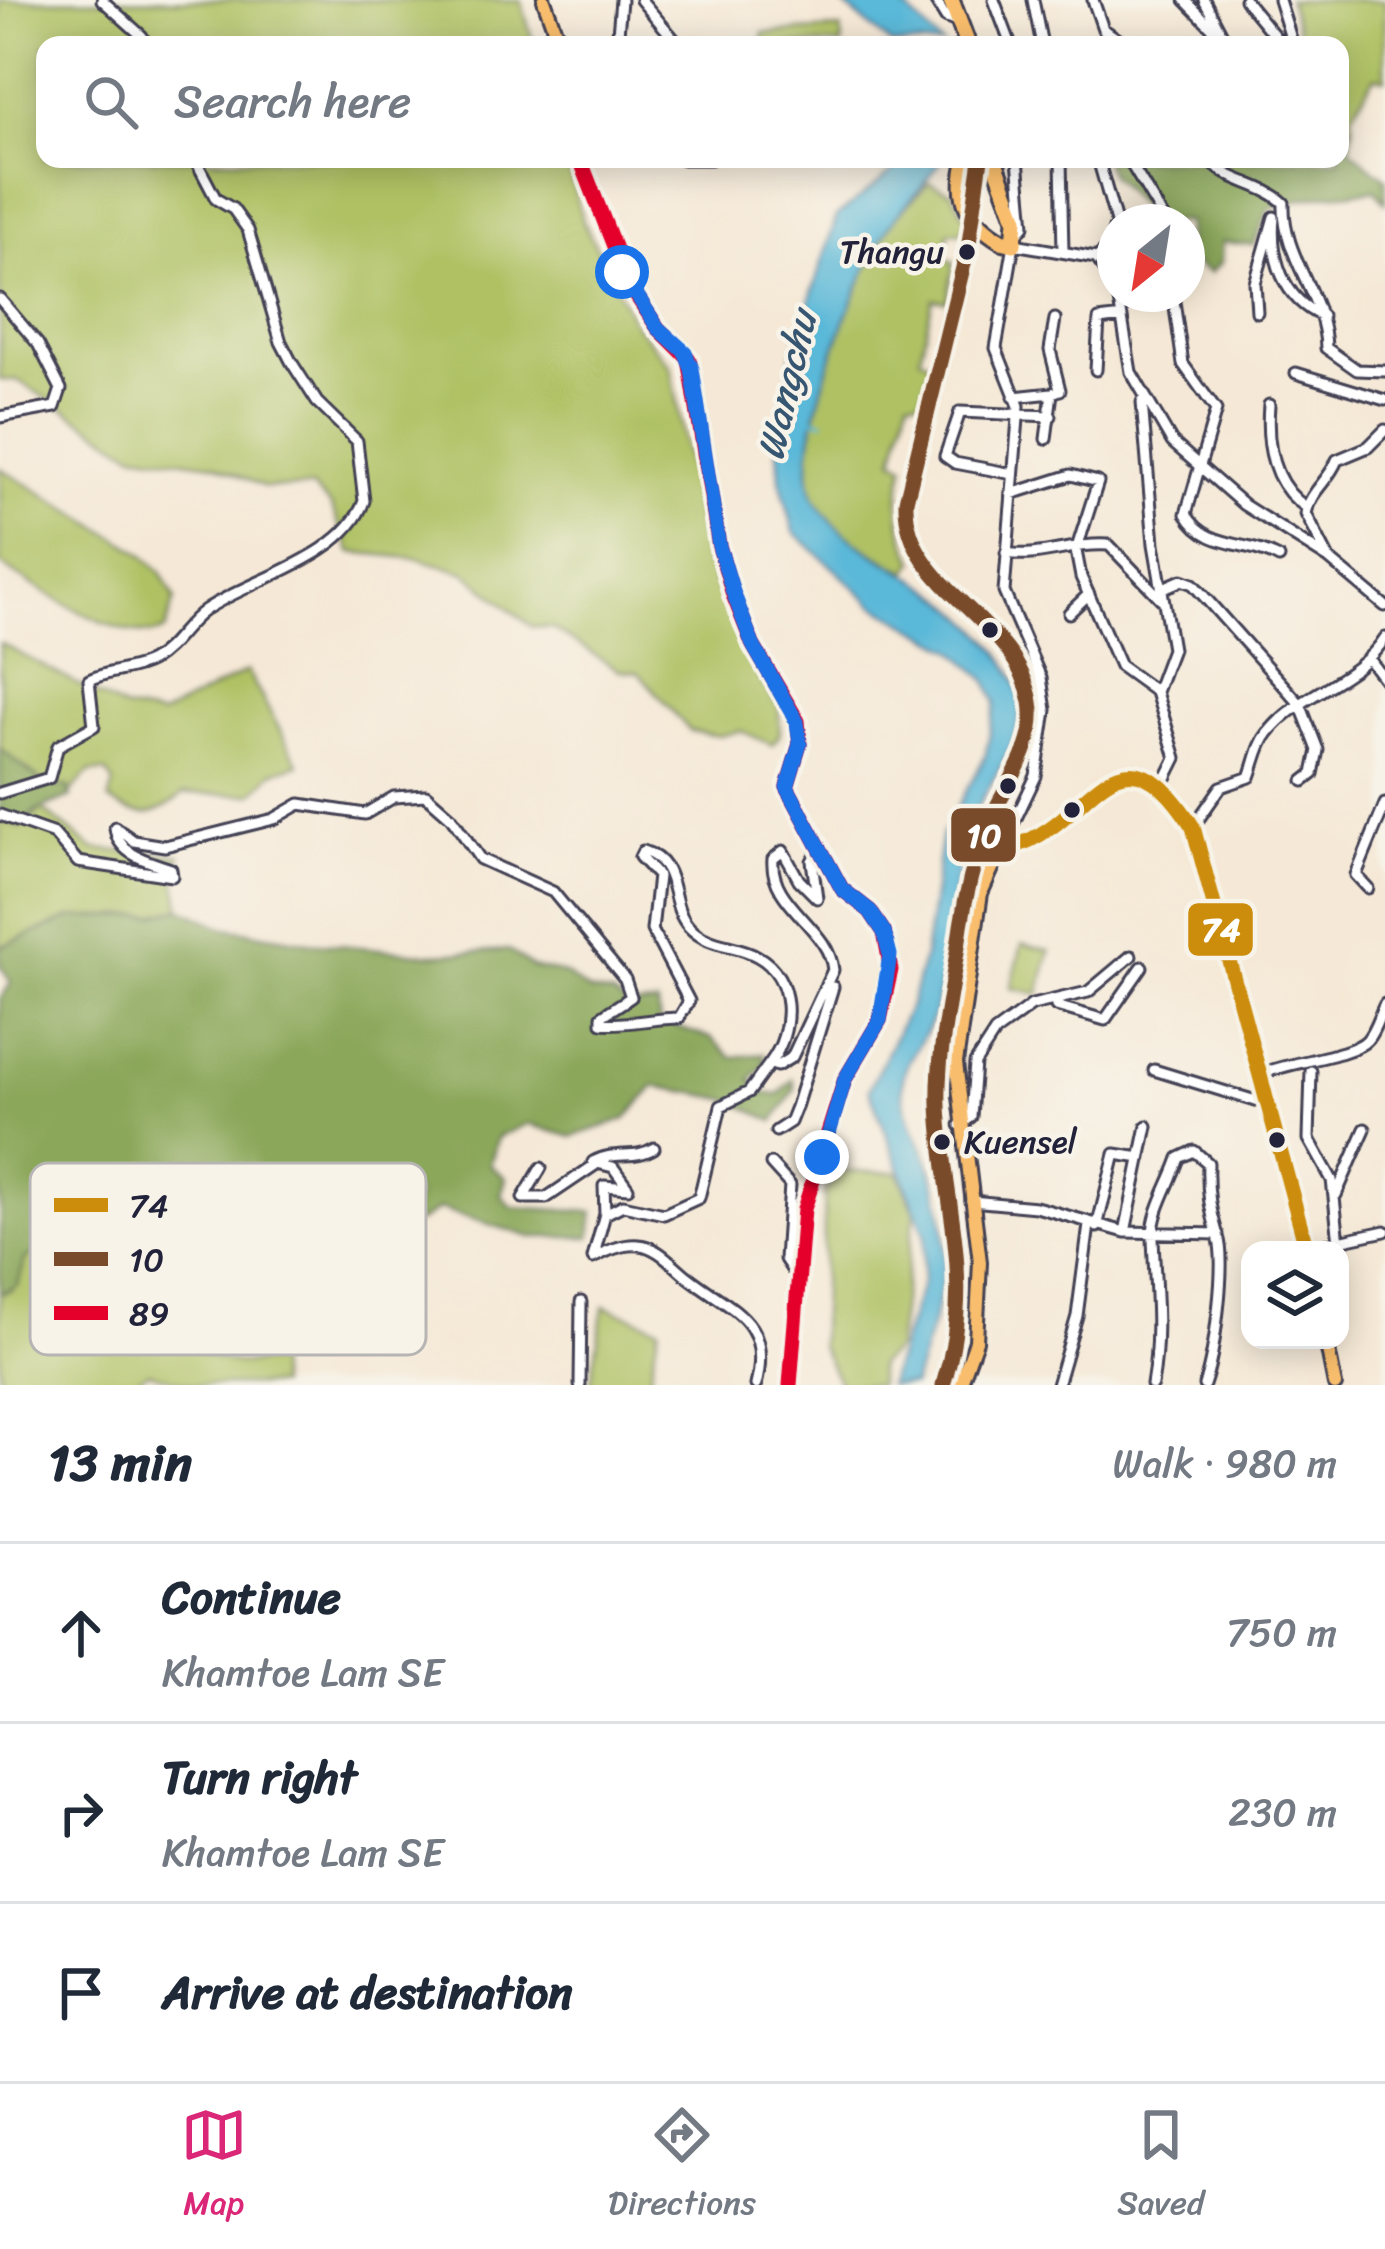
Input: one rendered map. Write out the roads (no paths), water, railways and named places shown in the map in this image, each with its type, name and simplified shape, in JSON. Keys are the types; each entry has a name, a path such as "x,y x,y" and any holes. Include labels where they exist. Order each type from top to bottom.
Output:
{"highway":[{"path":"955,0 968,36"},
{"path":"955,0 969,36"},
{"path":"966,168 963,202 977,223 1011,240"},
{"path":"951,1385 962,1283 939,1078 965,900 1006,837 1012,788 1032,708 1024,680 997,634 921,561 908,529 906,501 986,168"},
{"path":"987,168 977,247 915,513 928,556 1004,629 1037,688 1039,736 1012,788"},
{"path":"991,168 1011,240"}],"main road":[{"path":"544,0 557,36"},
{"path":"584,168 629,285 658,328 688,359 719,546 743,625 797,722 800,744 787,787 845,894 870,911 884,932 891,970 880,1020 845,1079 804,1209 797,1277 798,1340 790,1385"},
{"path":"951,1385 976,1341 979,1312 980,1262 956,1063 979,909 1006,837 1117,774 1138,771 1162,786 1193,827 1305,1241"},
{"path":"1328,1349 1335,1385"}],"street":[{"path":"102,0 142,36"},
{"path":"618,36 621,0"},
{"path":"935,0 946,18 960,23"},
{"path":"994,0 1008,36"},
{"path":"1033,0 1040,36"},
{"path":"1093,0 1103,29 1113,36"},
{"path":"1185,0 1214,36"},
{"path":"1204,0 1224,36"},
{"path":"1245,0 1275,36"},
{"path":"1279,0 1290,36"},
{"path":"646,2 672,36"},
{"path":"0,793 49,778 58,746 94,726 89,680 152,660 178,643 200,614 288,572 362,509 357,441 317,402 292,363 280,342 248,230 232,209 216,200 200,168"},
{"path":"1006,837 1036,776 1046,710 1042,678 1004,592 1019,415 996,348 1011,240 1024,226 1019,168"},
{"path":"1061,168 1063,251"},
{"path":"1100,168 1110,204"},
{"path":"1134,168 1155,204"},
{"path":"1221,168 1268,188 1284,202 1287,242 1322,316 1326,348 1357,370 1385,371"},
{"path":"1257,312 1255,283 1274,218 1272,237 1291,297 1322,316"},
{"path":"1011,240 1096,258"},
{"path":"0,299 38,344 61,389 56,407 0,417"},
{"path":"1121,312 1142,397 1161,589 1172,649 1156,692"},
{"path":"1176,312 1183,364 1216,410 1189,500 1189,520 1216,542 1259,547 1279,558"},
{"path":"1096,370 1099,320 1122,317"},
{"path":"1014,397 1060,390 1050,350 1055,319"},
{"path":"1296,373 1385,400"},
{"path":"1046,439 1052,394"},
{"path":"1142,397 1172,442 1201,469 1277,530 1329,559 1385,606"},
{"path":"1269,405 1266,434 1279,483 1306,507 1329,559"},
{"path":"1013,474 955,463 945,456 960,412 1051,416"},
{"path":"1306,507 1329,482 1337,460 1368,447 1385,431"},
{"path":"1010,494 1071,475 1098,482 1076,551 1120,666 1156,692 1176,743 1176,758 1162,786"},
{"path":"1006,553 1076,551 1100,544 1115,547 1165,603"},
{"path":"1161,589 1182,580 1193,584 1300,704 1318,750 1313,774 1304,781"},
{"path":"1069,613 1089,594"},
{"path":"1193,827 1221,787 1250,777 1269,731 1300,704 1370,660 1385,638"},
{"path":"1370,660 1385,680"},
{"path":"0,814 54,834 78,862 172,877 171,869 136,857 121,844 115,826 134,841 165,846 274,819 300,804 365,814 394,797 426,796 451,817 480,859 554,892 625,979 631,997 602,1016 602,1023 612,1025 637,1017 679,1018 689,1001 652,930 658,876 640,857 643,851 650,852 669,872 684,922 711,942 744,950 771,965 787,1001 789,1022 770,1063 743,1097 721,1106 699,1198 664,1214 623,1205 605,1214"},
{"path":"1368,888 1355,874 1385,804"},
{"path":"776,1131 790,1122 796,1107 833,987 833,970 825,946 798,915 772,870 777,851 783,851 791,870 818,898 812,861 821,847"},
{"path":"960,1125 971,1117 975,1064 988,1040 1021,1010 1088,992 1131,956"},
{"path":"1051,1004 1105,1020 1142,967"},
{"path":"770,1063 784,1064 792,1057 833,970"},
{"path":"1262,1074 1283,1064 1357,1047 1370,1037 1385,1004"},
{"path":"1154,1070 1268,1105"},
{"path":"1311,1071 1309,1139 1336,1195 1340,1241"},
{"path":"1125,1232 1148,1126"},
{"path":"1336,1195 1365,1129"},
{"path":"541,1168 523,1198 546,1198 610,1152 644,1154 653,1148"},
{"path":"1152,1385 1162,1314 1152,1293 1153,1235 1179,1158 1194,1150 1208,1163 1207,1204 1218,1234 1216,1349 1204,1385"},
{"path":"1057,1385 1077,1316 1093,1226 1115,1154 1141,1158"},
{"path":"771,1164 790,1185 785,1259 797,1277"},
{"path":"595,1165 613,1167 628,1188 604,1186 605,1214 593,1258 624,1245 650,1247 736,1309 757,1338 763,1361 757,1382"},
{"path":"971,1201 1036,1207 1125,1232 1218,1234"},
{"path":"1344,1241 1385,1231"},
{"path":"580,1385 581,1302"}],"water":[{"path":"838,0 898,0 933,36 881,36"},
{"path":"897,168 936,168 893,221 874,254 828,367 810,447 810,480 818,504 845,534 932,589 980,630 1015,680 1021,709 1013,742 965,842 934,1014 903,1079 908,1115 941,1204 945,1257 937,1306 913,1385 888,1385 922,1282 925,1234 869,1089 911,1003 924,956 942,835 985,757 996,703 987,681 954,650 874,605 794,532 780,480 777,433 794,349 837,216"}],"waterway":[{"name":"Wangchu","path":"808,417 824,421"}],"place":[{"name":"Thangu","path":"967,252"},
{"name":"Kuensel","path":"942,1142"}]}
